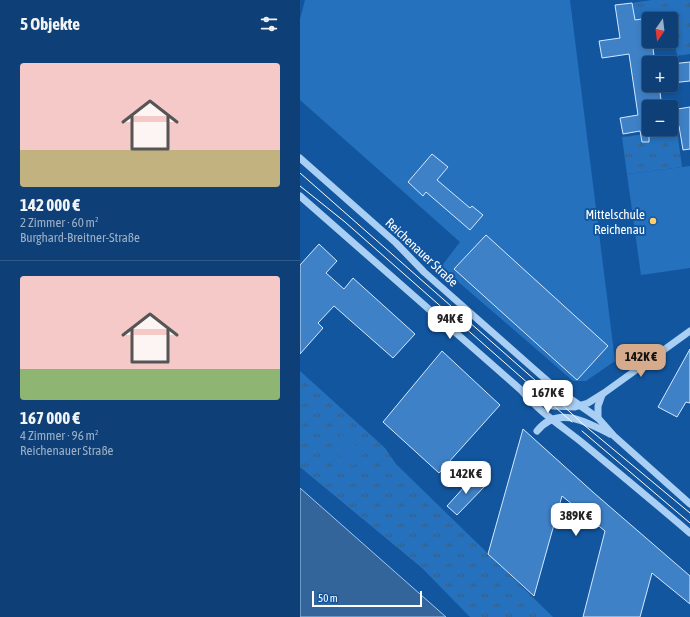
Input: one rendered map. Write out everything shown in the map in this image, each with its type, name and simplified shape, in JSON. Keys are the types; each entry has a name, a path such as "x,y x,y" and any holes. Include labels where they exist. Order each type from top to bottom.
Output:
{"street":[{"name":"Reichenauer Straße","path":"300,158 396,243 424,272 529,365 560,391 598,418 614,436 690,504"},
{"path":"300,196 521,390 531,402 586,445 690,533"},
{"path":"521,390 553,406 580,406 602,394 690,331"},
{"path":"598,418 598,406 602,394"},
{"path":"536,431 546,421 562,417 572,418 588,423 614,436"}],"green space":[{"path":"305,0 570,0 615,361 586,381 573,381 441,267 460,242 300,100 300,19"},
{"path":"652,0 690,0 690,54 677,56 676,48 678,48 678,12 642,12 642,20 635,25 632,3"},
{"path":"642,134 642,136 678,136 682,167 627,174 622,137"},
{"path":"690,166 690,268 641,275 627,174"},
{"path":"300,371 385,448 396,464 553,617 470,617 422,568 300,467"},
{"path":"342,434 364,453 353,466 330,449"}],"shaded area":[{"path":"300,488 446,617 300,617"}],"building":[{"path":"632,3 635,20 642,19 642,48 653,48 654,56 642,56 642,92 660,92 661,100 642,100 642,136 649,136 649,142 642,142 640,131 623,134 620,118 638,115 629,54 602,58 599,41 620,38 615,5"},
{"path":"690,62 690,81 678,82 678,63"},
{"path":"690,107 690,149 683,150 678,126 678,109"},
{"path":"432,154 448,167 437,180 470,208 472,206 483,215 470,230 426,192 423,196 408,182"},
{"path":"486,235 608,346 577,380 454,269"},
{"path":"319,244 337,261 326,273 344,289 353,278 415,334 393,358 334,306 318,323 323,328 300,354 300,265"},
{"path":"690,349 690,403 686,402 677,417 658,407"},
{"path":"442,351 500,405 439,473 383,422"},
{"path":"523,429 690,576 690,604 652,573 640,617 583,617 605,531 562,496 534,596 488,554"},
{"path":"475,475 486,485 457,515 447,506"}],"tram line":[{"path":"300,173 584,425 690,513"},
{"path":"300,186 345,222 572,422"},
{"path":"582,431 690,523"}],"place":[{"name":"Mittelschule Reichenau","path":"653,221"}]}
